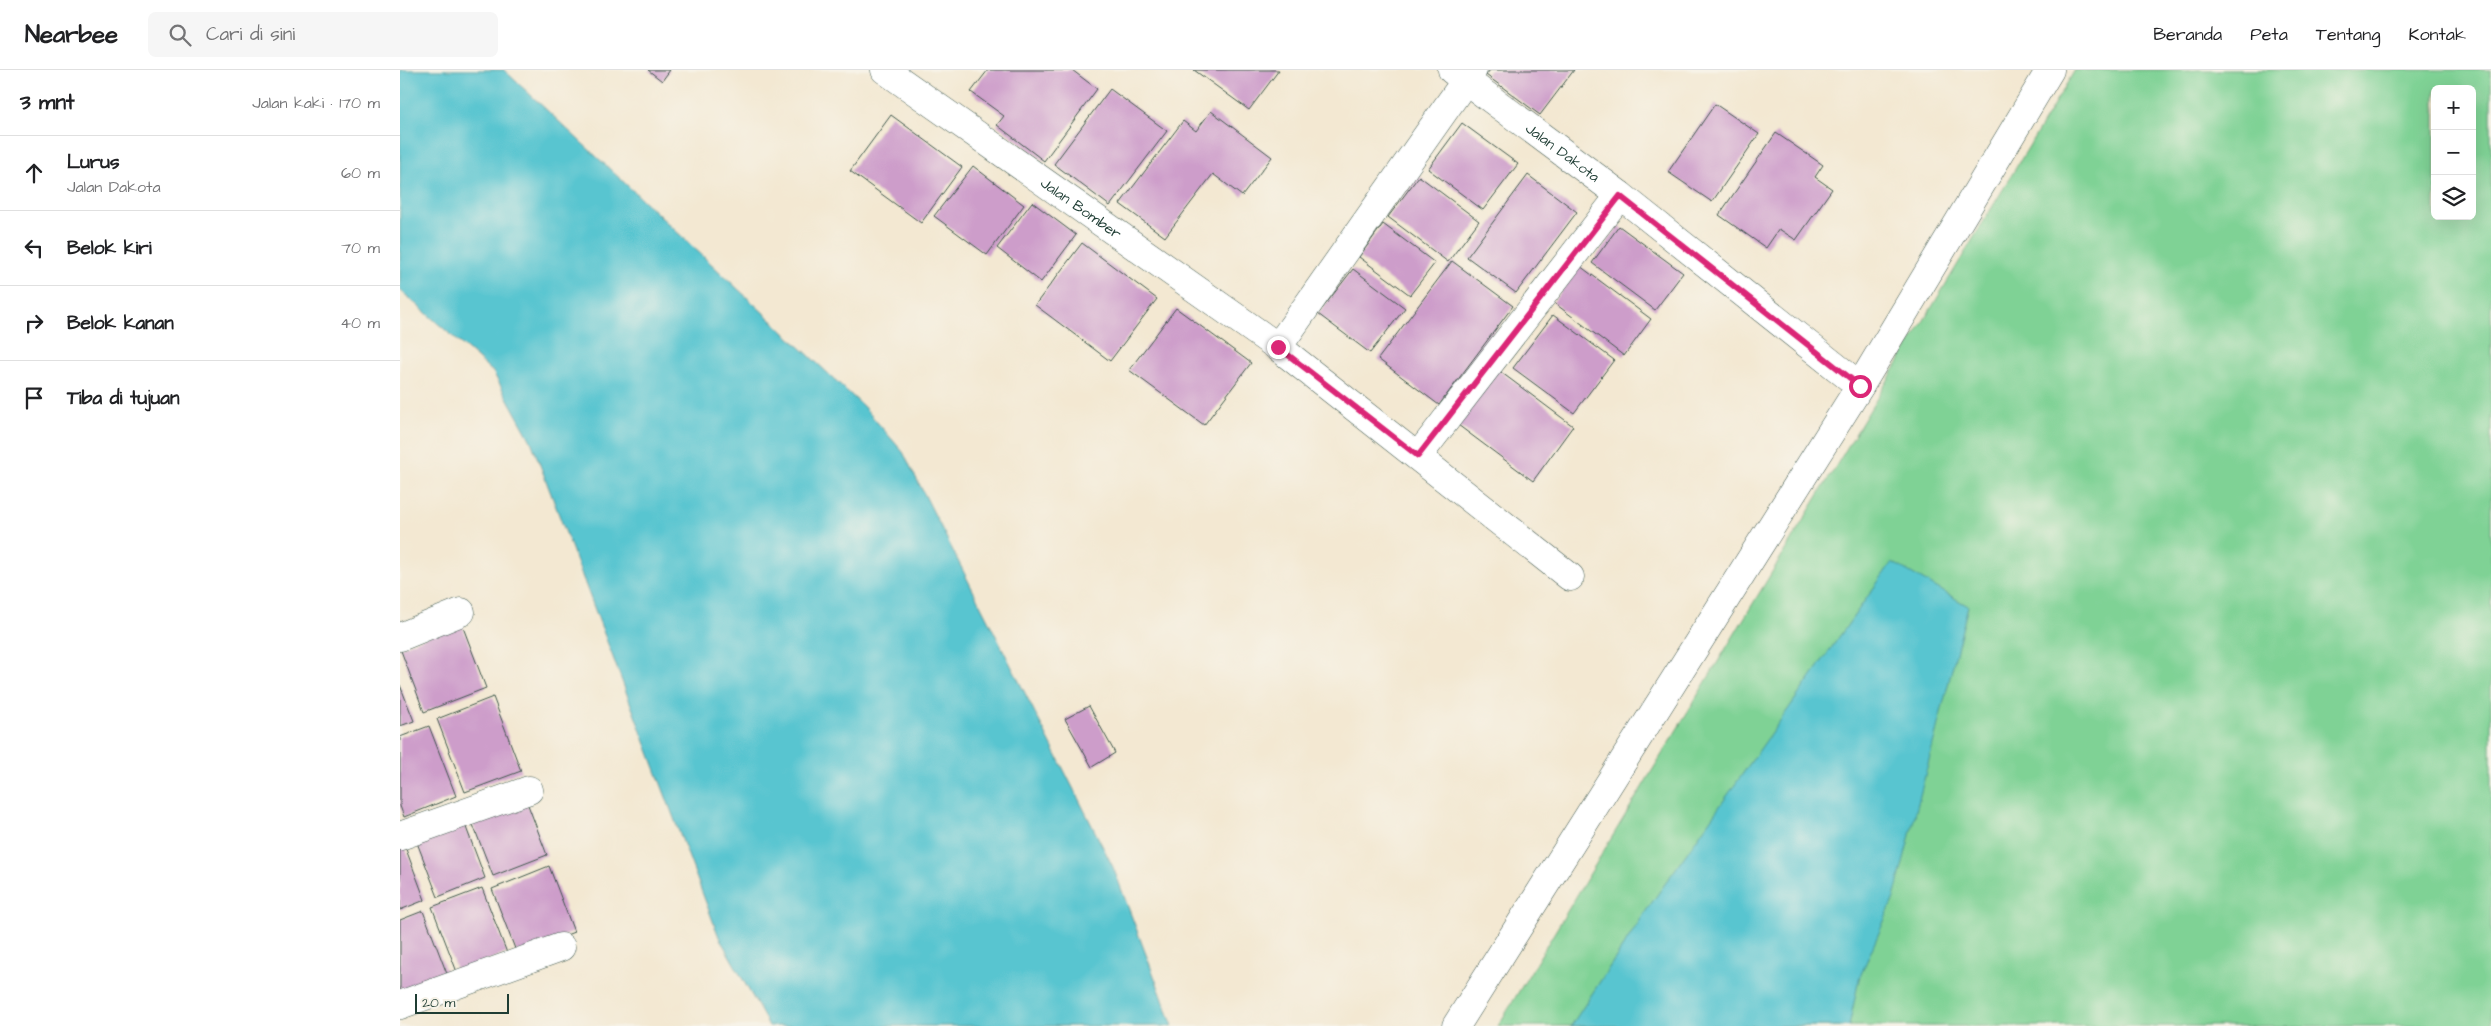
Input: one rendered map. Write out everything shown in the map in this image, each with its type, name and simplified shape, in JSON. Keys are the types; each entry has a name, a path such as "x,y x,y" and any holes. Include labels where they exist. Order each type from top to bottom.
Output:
{"lane":[{"name":"Jalan Bomber","path":"885,70 1278,347 1570,577"},
{"path":"1456,1026 1860,386 2050,70"},
{"path":"1278,347 1464,73"},
{"name":"Jalan Dakota","path":"1464,73 1860,386"},
{"path":"1418,456 1620,196"},
{"path":"400,637 461,612"},
{"path":"400,836 528,790"},
{"path":"400,1005 561,947"}],"green space":[{"path":"2075,70 2491,70 2491,1026 1498,1026"}],"water":[{"path":"400,70 504,70 863,406 903,452 1113,867 1173,1026 769,1026 719,937 531,441 493,372 400,290"},
{"path":"1892,562 1968,606 1894,898 1859,979 1849,1026 1571,1026 1648,908"}],"building":[{"path":"648,70 670,70 662,81"},
{"path":"988,70 1072,70 1097,89 1044,161 997,125 1004,116 971,92"},
{"path":"1194,70 1279,70 1249,110"},
{"path":"1490,70 1574,70 1540,115 1486,75"},
{"path":"1110,89 1167,131 1110,206 1054,164"},
{"path":"1715,104 1759,134 1712,202 1668,172"},
{"path":"1211,111 1272,157 1242,196 1213,174 1165,237 1120,204 1183,121 1196,131"},
{"path":"891,115 962,167 921,223 850,171"},
{"path":"1462,123 1518,164 1483,210 1428,169"},
{"path":"1776,133 1823,165 1815,177 1832,189 1796,240 1779,229 1766,248 1719,215"},
{"path":"973,166 1024,205 987,255 934,216"},
{"path":"1528,175 1577,212 1516,293 1467,257"},
{"path":"1419,176 1479,221 1448,262 1388,217"},
{"path":"1032,202 1076,235 1041,282 997,248"},
{"path":"1383,224 1435,263 1410,295 1359,257"},
{"path":"1619,226 1683,273 1655,310 1592,263"},
{"path":"1082,243 1157,299 1110,361 1035,305"},
{"path":"1452,261 1513,306 1439,405 1378,359"},
{"path":"1580,266 1651,319 1624,356 1553,302"},
{"path":"1353,269 1405,308 1370,353 1318,314"},
{"path":"1176,308 1251,363 1204,425 1129,370"},
{"path":"1553,315 1614,360 1574,413 1513,368"},
{"path":"1494,367 1573,426 1533,481 1454,422"},
{"path":"461,622 486,688 424,712 400,648"},
{"path":"400,685 414,721 400,726"},
{"path":"493,697 521,771 465,792 437,719"},
{"path":"1089,706 1115,753 1092,767 1065,719"},
{"path":"429,726 456,796 404,817 400,806 400,737"},
{"path":"525,797 547,855 493,876 470,817"},
{"path":"464,822 485,878 438,897 416,840"},
{"path":"404,844 425,900 400,910 400,846"},
{"path":"549,866 574,932 517,954 492,889"},
{"path":"482,888 507,953 457,972 432,907"},
{"path":"423,911 447,974 400,993 400,920"}],"route":[{"path":"1278,347 1418,456 1620,196 1860,386"}]}
